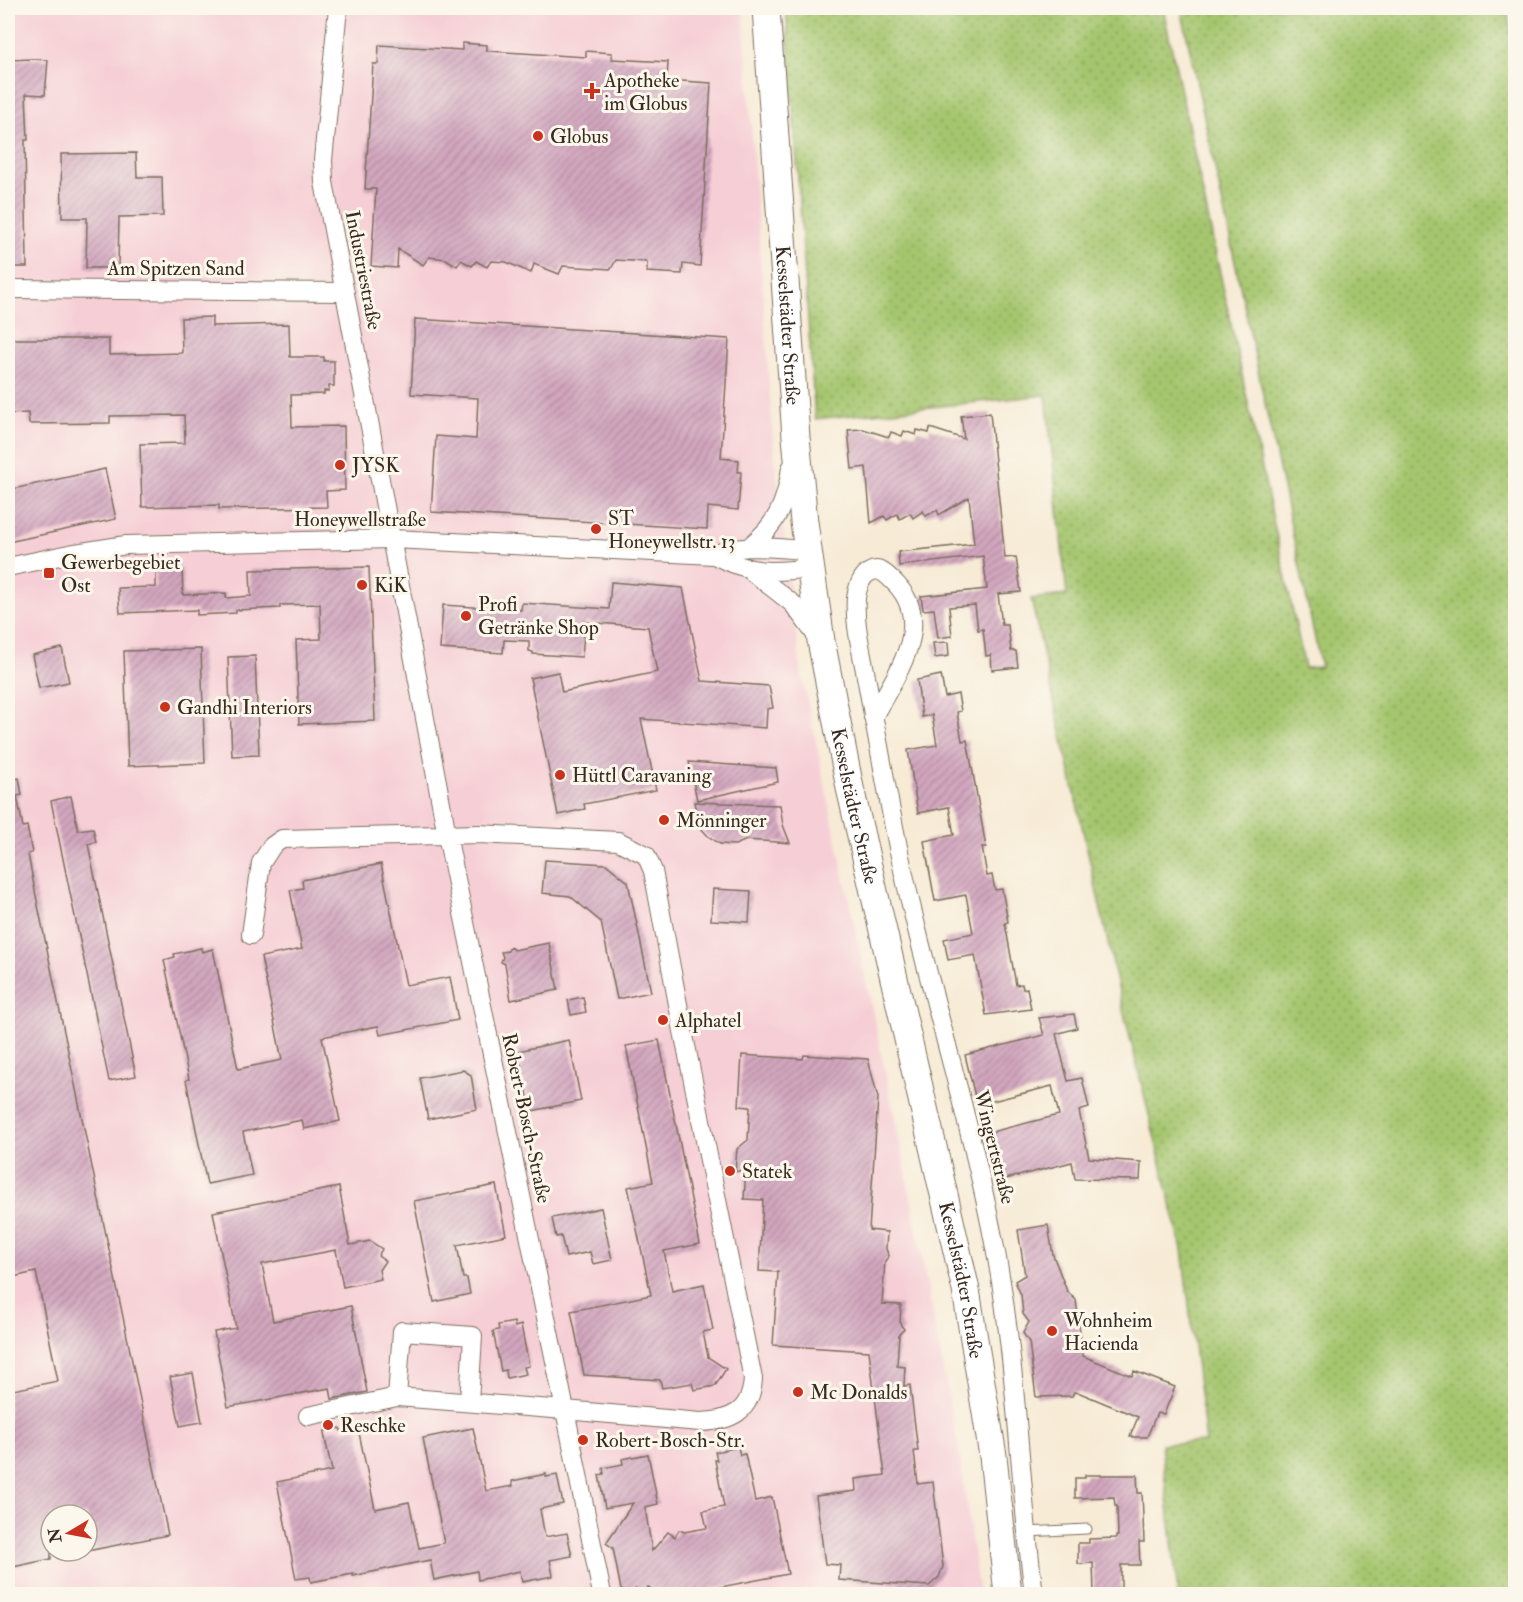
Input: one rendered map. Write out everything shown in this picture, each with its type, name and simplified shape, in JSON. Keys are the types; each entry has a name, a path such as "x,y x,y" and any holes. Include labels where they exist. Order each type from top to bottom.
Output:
{"main road":[{"name":"Kesselstädter Straße","path":"766,8 796,436 809,559 821,640 850,788 966,1290 993,1456 1008,1594"}],"street":[{"name":"Industriestraße","path":"338,8 323,172 393,539"},
{"name":"Am Spitzen Sand","path":"8,290 345,292"},
{"path":"749,547 762,537 776,521 788,489 796,436"},
{"name":"Honeywellstraße","path":"8,567 126,545 393,539 714,555 751,571 788,571 809,559"},
{"name":"Robert-Bosch-Straße","path":"393,539 447,835 602,1594"},
{"name":"Honeywellstraße","path":"714,555 725,550 749,547 809,559"},
{"name":"Wingertstraße","path":"873,717 906,657 911,644 913,622 909,606 900,588 882,571 873,570 867,573 857,590 856,601 862,649 873,717 900,858 982,1185 996,1251 1005,1305 1034,1594"},
{"name":"Honeywellstraße","path":"751,571 793,604 821,640"},
{"path":"251,935 261,863 272,846 282,839 479,834 618,841 646,855 653,871 682,1030 753,1379 752,1395 742,1408 731,1416 714,1421 700,1422 398,1397 308,1416"},
{"path":"398,1397 402,1331 473,1336 469,1402"}],"lane":[{"path":"1026,1532 1087,1529"}],"shaded area":[{"path":"8,8 743,8 774,454 800,666 903,1157 961,1463 979,1594 8,1594"}],"green space":[{"path":"786,8 1163,8 1305,668 1321,667 1181,8 1507,8 1516,69 1515,1594 1178,1594 1161,1444 1206,1442 1182,1249 1123,1009 1031,599 1067,595 1046,395 815,419"}],"building":[{"name":"Globus","path":"462,43 487,45 487,51 586,57 586,51 612,53 612,59 668,62 667,80 711,83 700,266 683,264 682,274 647,272 647,262 616,260 611,269 563,266 559,274 534,264 531,273 506,262 491,261 487,267 476,261 472,266 461,260 457,266 446,259 429,257 423,265 398,249 397,268 371,266 376,189 365,189 373,64 378,64 379,45 462,50"},
{"path":"8,60 48,60 45,95 26,94 27,267 8,267"},
{"path":"136,153 137,177 162,177 163,216 119,217 118,268 86,268 87,218 62,218 61,154"},
{"path":"212,317 212,326 289,324 290,357 324,357 324,361 334,361 334,386 329,386 329,391 324,391 324,394 291,395 292,427 344,426 345,490 326,491 327,507 219,509 219,505 142,507 140,444 185,443 184,415 110,416 110,423 29,424 28,413 8,414 8,339 109,339 109,355 182,353 181,318"},
{"path":"415,319 729,339 721,458 739,460 738,472 741,472 738,510 708,507 707,529 431,512 436,436 476,439 478,398 411,394"},
{"path":"990,413 1005,558 1016,557 1021,592 998,594 1002,625 1008,625 1011,651 1016,651 1018,667 992,670 991,655 986,656 983,629 978,630 975,605 949,607 952,636 938,638 934,609 923,610 921,596 987,589 983,556 899,566 898,552 974,544 969,497 939,515 937,510 926,516 923,511 913,518 910,513 900,519 897,514 887,520 884,516 871,523 866,467 852,469 848,430 863,429 889,437 891,432 902,436 904,431 916,435 917,430 929,433 930,428 964,439 961,416"},
{"path":"105,469 116,519 8,542 8,490"},
{"path":"369,567 375,721 299,724 296,640 321,639 320,604 280,605 280,608 197,615 197,610 120,613 118,588 156,587 156,570 182,569 183,595 226,593 226,598 251,596 250,570"},
{"path":"611,582 683,588 702,681 769,686 773,708 767,709 766,728 641,719 656,790 584,804 585,809 558,815 530,678 558,672 562,692 657,672 648,627 585,622 582,657 533,654 529,651 529,641 504,640 503,653 440,649 443,605 521,610 522,603 609,609"},
{"path":"948,642 949,656 935,658 933,643"},
{"path":"62,648 69,682 39,688 32,655"},
{"name":"Gandhi Interiors","path":"201,649 205,763 128,766 124,651"},
{"path":"255,656 259,755 232,756 228,657"},
{"path":"941,675 945,697 958,694 961,711 957,712 962,741 967,740 970,756 986,847 982,847 987,876 992,875 995,890 1002,889 1008,922 1005,923 1016,985 1022,984 1023,989 1027,988 1031,1009 986,1015 975,955 948,960 944,939 973,933 966,895 935,901 924,841 954,835 949,807 918,813 908,750 937,745 932,715 922,717 917,680"},
{"path":"689,762 776,768 778,782 697,800"},
{"path":"19,778 22,795 17,796 23,827 27,826 32,853 28,854 35,891 168,1535 99,1549 99,1503 39,1503 39,1562 8,1568 8,1391 58,1381 36,1272 8,1278 8,780"},
{"path":"71,796 78,830 93,828 96,842 88,844 136,1076 109,1081 51,801"},
{"path":"694,802 780,805 783,825 790,843 747,840 735,845 720,844 699,826"},
{"path":"545,860 606,864 628,882 651,992 617,999 601,922 570,896 542,893"},
{"path":"381,864 406,985 450,977 458,1020 380,1035 378,1026 322,1037 340,1121 304,1129 302,1120 243,1132 252,1175 207,1184 186,1080 189,1079 164,960 175,957 174,954 201,948 202,952 213,949 238,1069 282,1060 261,957 302,949 290,890 303,888 302,880"},
{"path":"713,889 751,891 749,922 711,920"},
{"path":"549,943 558,990 511,1000 505,964 501,962 503,957 501,952 508,951 510,947 514,950"},
{"path":"583,997 586,1012 571,1015 568,1000"},
{"path":"1074,1014 1077,1028 1056,1034 1068,1081 1082,1078 1089,1108 1079,1111 1089,1158 1141,1162 1140,1180 1075,1179 1072,1162 998,1181 987,1133 1059,1115 1052,1086 977,1105 965,1055 1044,1035 1039,1018"},
{"path":"569,1040 581,1101 531,1111 525,1082 520,1083 518,1071 522,1070 518,1051"},
{"path":"659,1040 700,1244 664,1251 672,1291 704,1284 713,1330 703,1332 708,1357 726,1369 715,1386 694,1390 692,1383 662,1388 660,1380 584,1375 571,1311 651,1295 628,1187 653,1182 626,1046"},
{"path":"742,1055 803,1059 804,1055 868,1059 878,1098 869,1230 887,1232 886,1249 889,1256 885,1261 882,1304 901,1305 900,1324 904,1329 899,1334 897,1366 905,1367 904,1386 910,1385 918,1451 914,1451 918,1484 933,1482 943,1567 939,1577 929,1586 839,1580 840,1565 825,1564 816,1496 856,1491 855,1479 885,1475 869,1351 773,1345 778,1272 759,1271 763,1200 744,1199 746,1169 735,1172 737,1149 748,1140 750,1107 739,1106"},
{"path":"463,1070 471,1075 477,1109 428,1119 420,1078"},
{"path":"496,1185 506,1235 457,1245 463,1278 467,1278 470,1294 434,1302 414,1201"},
{"path":"339,1187 350,1245 370,1241 382,1249 378,1256 385,1261 379,1270 381,1279 343,1287 336,1250 262,1264 273,1321 351,1306 367,1392 332,1399 330,1388 228,1407 214,1332 236,1328 213,1212"},
{"path":"601,1208 612,1260 593,1264 590,1252 566,1257 561,1236 556,1237 552,1218"},
{"name":"Wohnheim Hacienda","path":"1048,1225 1053,1255 1067,1291 1076,1300 1083,1356 1132,1376 1134,1371 1175,1387 1164,1414 1157,1413 1147,1437 1130,1437 1138,1417 1080,1393 1074,1392 1072,1396 1036,1397 1029,1342 1023,1333 1029,1322 1023,1314 1021,1295 1015,1281 1025,1275 1018,1230"},
{"path":"514,1322 515,1327 521,1325 529,1366 524,1367 526,1374 507,1378 506,1370 501,1371 493,1331 499,1330 498,1325"},
{"path":"193,1373 202,1422 180,1426 170,1377"},
{"path":"340,1428 341,1431 358,1428 375,1509 409,1502 419,1548 444,1543 423,1438 473,1428 486,1491 513,1486 512,1481 546,1474 546,1477 557,1475 563,1504 540,1509 545,1537 567,1533 572,1556 550,1560 553,1576 522,1582 520,1571 478,1580 477,1571 434,1580 430,1560 311,1582 310,1577 296,1579 277,1482 332,1471 324,1434 325,1431"},
{"path":"738,1447 740,1455 745,1454 755,1501 772,1497 788,1574 700,1591 701,1594 659,1594 648,1587 642,1593 636,1589 629,1594 621,1590 613,1548 606,1543 633,1503 605,1508 599,1475 604,1474 603,1468 623,1464 622,1459 648,1454 658,1504 645,1507 652,1551 668,1532 675,1537 679,1530 684,1532 707,1528 703,1511 724,1507 715,1452"},
{"path":"1085,1475 1137,1475 1138,1493 1142,1493 1144,1542 1139,1542 1140,1565 1121,1565 1121,1594 1094,1594 1093,1563 1078,1564 1078,1543 1089,1543 1089,1539 1118,1536 1117,1506 1115,1506 1114,1497 1075,1498 1075,1478 1085,1478"}],"place":[{"name":"Apotheke im Globus","path":"592,91"},
{"name":"Globus","path":"538,136"},
{"name":"JYSK","path":"340,465"},
{"name":"ST Honeywellstr. 13","path":"596,529"},
{"name":"Gewerbegebiet Ost","path":"49,573"},
{"name":"KiK","path":"362,585"},
{"name":"Profi Getränke Shop","path":"466,616"},
{"name":"Gandhi Interiors","path":"165,707"},
{"name":"Hüttl Caravaning","path":"560,775"},
{"name":"Mönninger","path":"664,820"},
{"name":"Alphatel","path":"663,1020"},
{"name":"Statek","path":"730,1171"},
{"name":"Wohnheim Hacienda","path":"1052,1331"},
{"name":"Mc Donalds","path":"798,1392"},
{"name":"Reschke","path":"328,1425"},
{"name":"Robert-Bosch-Str.","path":"583,1440"}]}
